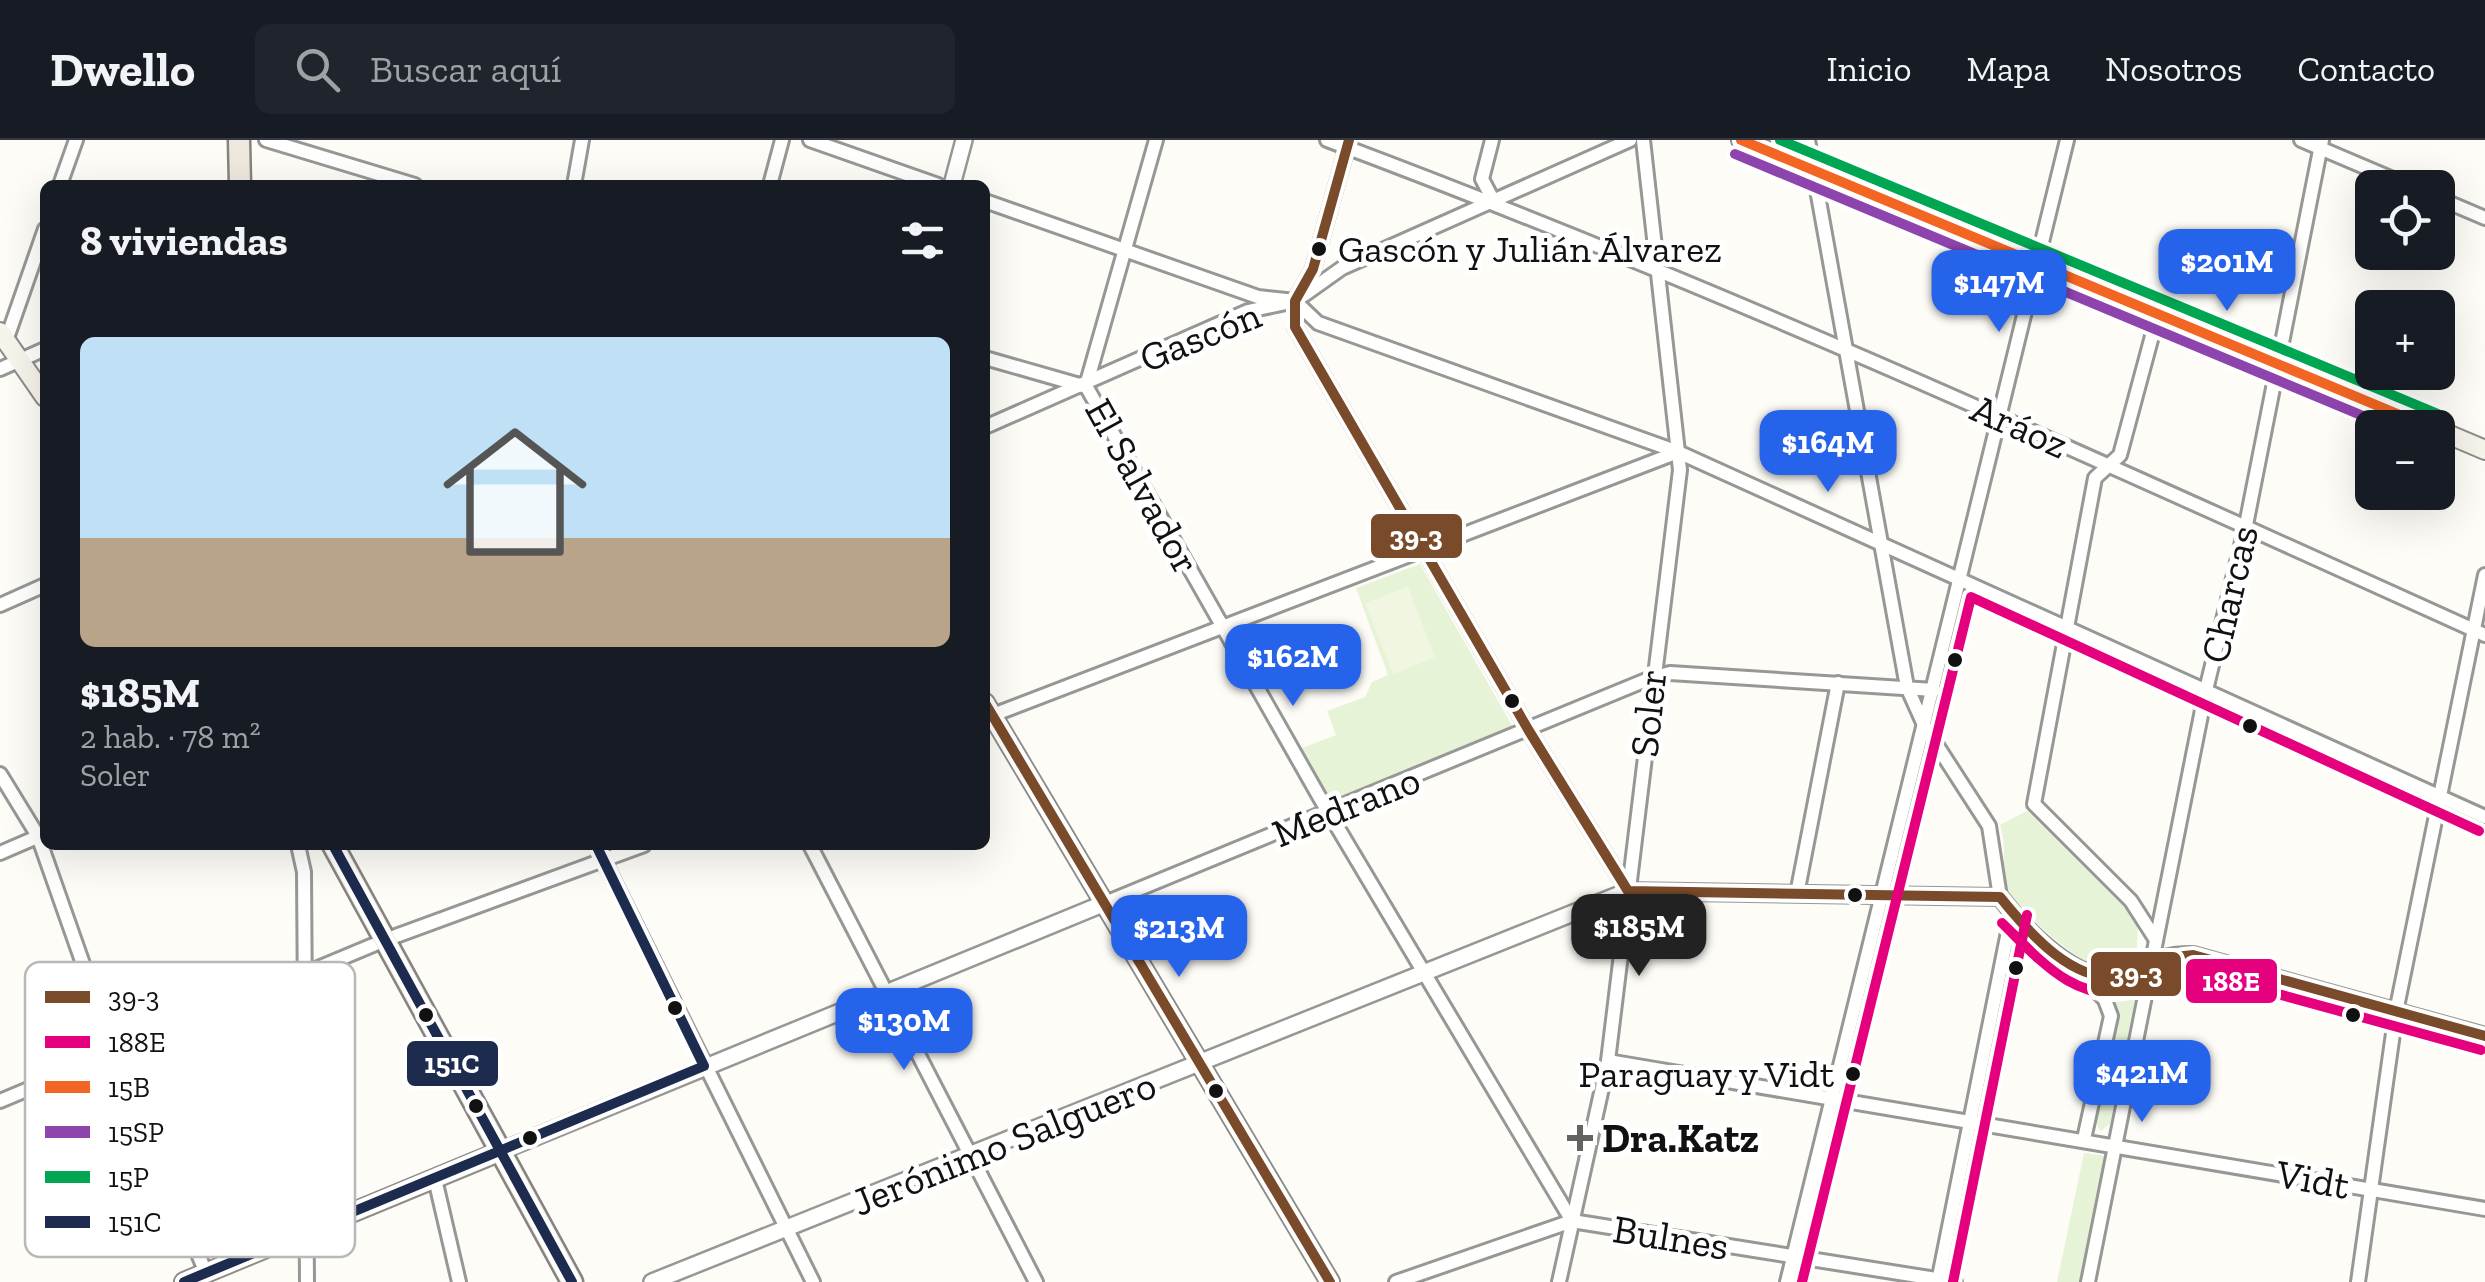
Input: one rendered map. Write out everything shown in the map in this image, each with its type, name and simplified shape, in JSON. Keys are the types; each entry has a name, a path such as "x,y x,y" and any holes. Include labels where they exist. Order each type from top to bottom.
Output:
{"main road":[{"path":"239,140 240,180"},
{"path":"1741,140 2159,310 2390,410"},
{"path":"3,335 40,389"},
{"path":"2455,437 2485,450"},
{"path":"990,717 1330,1282"},
{"path":"335,850 572,1282"},
{"path":"355,1213 500,1152"},
{"path":"184,1282 245,1257"}],"street":[{"path":"62,180 76,140"},
{"path":"266,140 398,180"},
{"path":"575,180 582,140"},
{"path":"771,180 782,140"},
{"path":"810,140 924,180"},
{"path":"953,180 964,140"},
{"name":"El Salvador","path":"1156,140 1086,386 1329,813 1572,1221"},
{"name":"Aráoz","path":"1327,140 1348,144 1494,202 1846,348 2479,632"},
{"path":"1492,140 1482,179 1494,202"},
{"name":"Gascón","path":"990,425 1248,312 1296,300 1342,268 1630,140"},
{"name":"Soler","path":"1559,1282 1608,1062 1651,678 1680,470 1644,140"},
{"path":"1808,140 1884,543 1907,687 1925,726 1989,826 2000,897 2082,975 2105,1000 2111,1016 2084,1138"},
{"path":"1787,1282 2067,140"},
{"path":"2302,140 2321,144 2376,170"},
{"path":"1348,144 1314,269 1296,300 1295,327 1529,732 1628,892"},
{"name":"Charcas","path":"2088,1282 2206,690 2246,526 2321,144"},
{"path":"990,203 1258,297 1296,300 1318,323 1678,452 1961,576 2485,817"},
{"path":"2455,205 2485,218"},
{"path":"3,335 40,242"},
{"path":"2157,942 2131,901 2034,804 2095,478 2120,455 2159,310"},
{"path":"0,369 40,351"},
{"path":"990,360 1072,386 1086,386"},
{"path":"990,711 1678,452"},
{"path":"2358,1282 2396,1012 2440,796 2479,632 2485,575"},
{"path":"0,604 40,587"},
{"name":"Medrano","path":"500,1152 886,991 1529,732 1651,678 1670,674 1934,690"},
{"path":"1797,894 1838,683"},
{"path":"0,774 40,832"},
{"path":"0,853 40,836"},
{"path":"47,850 84,962"},
{"path":"299,850 304,872 305,962"},
{"path":"599,850 813,1282"},
{"path":"332,962 631,850"},
{"path":"813,850 1036,1282"},
{"name":"Jerónimo Salguero","path":"652,1282 1628,892 2000,897"},
{"path":"1938,1280 2012,912"},
{"path":"2082,975 2128,976 2154,960 2193,955 2485,1035"},
{"name":"Vidt","path":"1608,1062 2084,1138 2485,1209"},
{"path":"0,1101 25,1090"},
{"path":"435,1179 458,1282"},
{"name":"Bulnes","path":"1396,1282 1572,1221 1955,1282"},
{"path":"200,1257 206,1272"},
{"path":"307,1282 308,1257"}],"green space":[{"path":"1420,564 1514,729 1332,801 1302,748 1336,735 1327,711 1365,697 1372,682 1388,675 1356,588"},
{"path":"1408,587 1435,657 1393,674 1365,603"},
{"path":"2027,811 2138,921 2137,947 2126,960 2114,966 2088,962 2063,946 2011,899 2006,886 2000,825"},
{"path":"2137,989 2110,1124 2100,1131 2095,1120 2119,1016 2108,994"},
{"path":"2084,1153 2107,1156 2081,1282 2057,1282"}],"transit line":[{"name":"39-3","path":"1349,140 1313,269 1295,301 1295,327 1529,731 1628,891 2000,897 2039,941 2089,973 2127,976 2193,955 2485,1036"},
{"name":"15B","path":"1741,140 2388,410"},
{"name":"15P","path":"1780,140 2428,410"},
{"name":"15SP","path":"1735,154 2355,413"},
{"name":"188E","path":"1802,1282 1971,597 2479,831"},
{"name":"39-3","path":"990,711 1330,1282"},
{"name":"151C","path":"336,850 572,1282"},
{"name":"151C","path":"355,1211 704,1066 598,850"},
{"name":"188E","path":"1953,1282 2027,915"},
{"name":"188E","path":"2002,923 2060,976 2094,991 2133,990 2175,972 2191,970 2481,1050"},
{"name":"151C","path":"184,1282 244,1257"}],"place":[{"name":"Gascón y Julián Álvarez","path":"1319,249"},
{"name":"Paraguay y Vidt","path":"1853,1074"},
{"name":"Dra.Katz","path":"1580,1138"}]}
